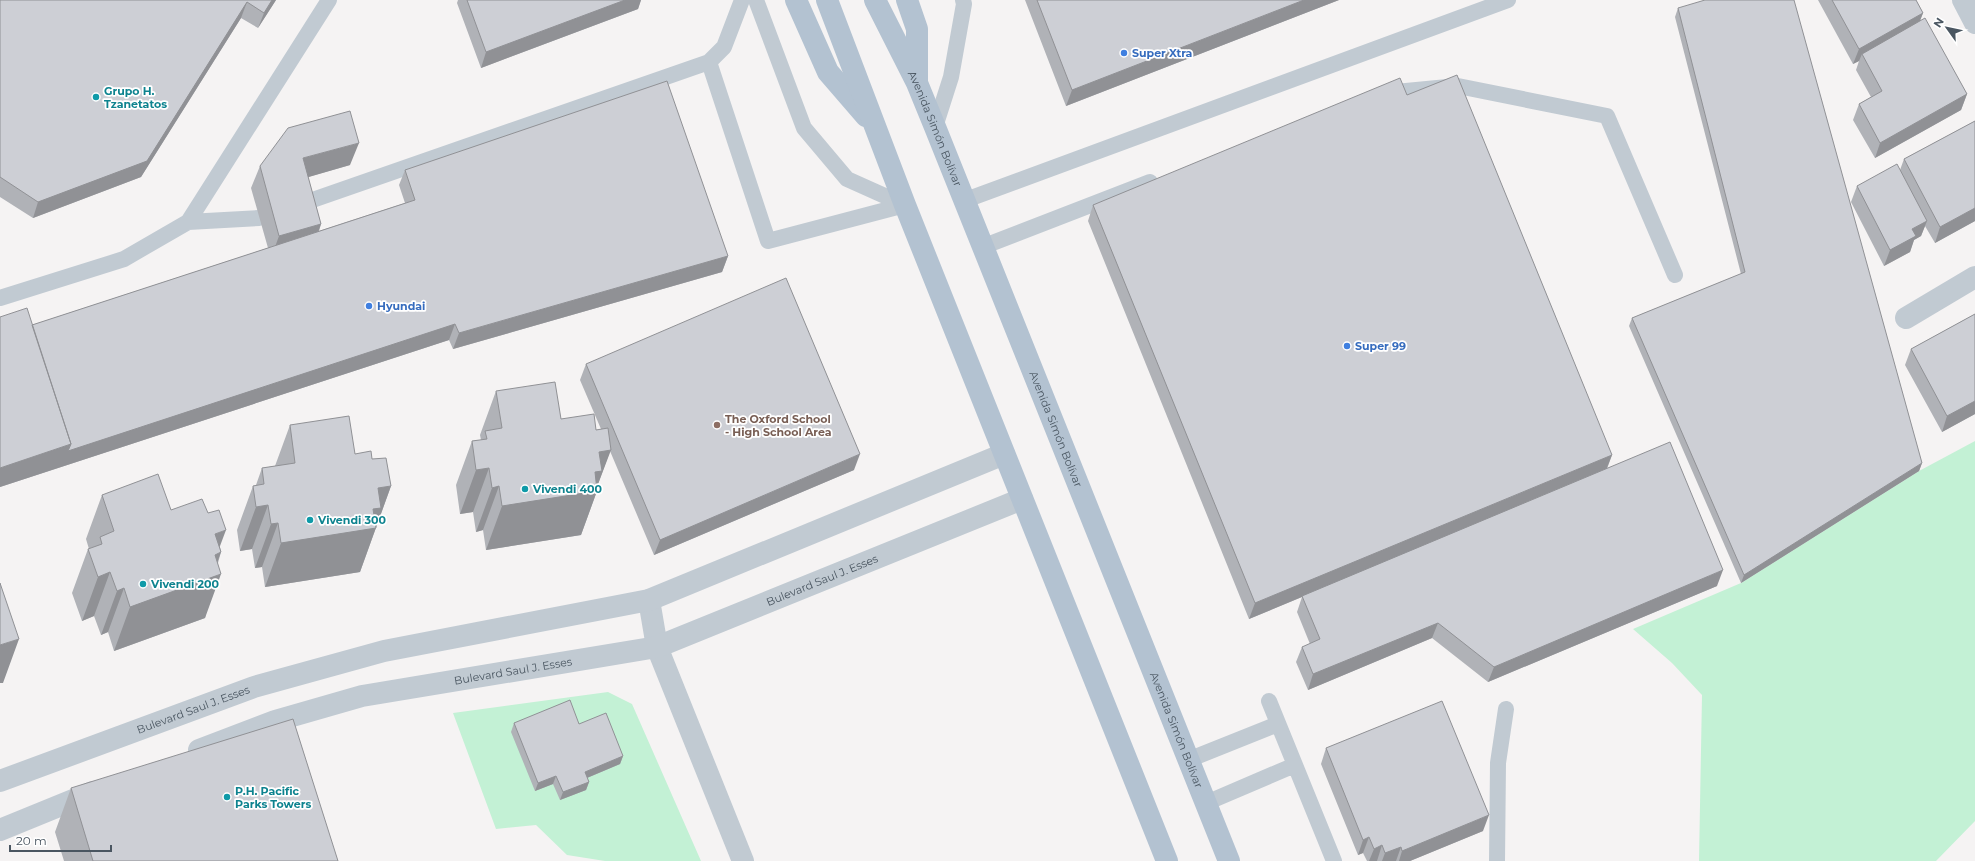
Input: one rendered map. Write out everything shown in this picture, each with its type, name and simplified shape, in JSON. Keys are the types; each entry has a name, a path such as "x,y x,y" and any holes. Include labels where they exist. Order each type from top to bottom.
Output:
{"main road":[{"path":"796,0 828,72 876,129"},
{"path":"827,0 905,205 1167,861"},
{"name":"Avenida Simón Bolívar","path":"875,0 917,83 963,201 1229,861"},
{"path":"907,0 917,30 917,83"}],"street":[{"path":"1963,0 1975,23"},
{"path":"1906,318 1975,277"},
{"name":"Bulevard Saul J. Esses","path":"0,780 254,687 377,653 649,600 1004,454"},
{"name":"Bulevard Saul J. Esses","path":"178,758 275,721 362,696 657,647 1022,499"},
{"path":"649,600 657,647 743,861"},
{"path":"0,830 111,785"}],"lane":[{"path":"188,222 329,0"},
{"path":"301,204 708,62 724,47 742,0"},
{"path":"756,0 804,128 847,179 905,205"},
{"path":"935,127 951,76 964,4 962,0"},
{"path":"963,201 1508,0"},
{"path":"708,62 768,241 905,205"},
{"path":"1373,96 1381,93 1458,86 1607,116 1675,275"},
{"path":"982,247 1166,176"},
{"path":"0,298 124,259 188,222 259,218"},
{"path":"1269,701 1334,861"},
{"path":"1497,861 1498,763 1506,709"},
{"path":"1188,760 1278,724"},
{"path":"1206,803 1295,765"}],"green space":[{"path":"1975,441 1975,821 1936,861 1699,861 1702,695 1672,663 1633,629 1741,583 1919,471"},
{"path":"608,692 632,704 701,861 605,861 567,855 536,825 496,829 453,713"}],"building":[{"name":"Grupo H. Tzanetatos","path":"0,0 272,0 264,13 247,2 147,161 38,202 0,177"},
{"path":"467,0 625,0 486,52"},
{"name":"Super Xtra","path":"1037,0 1304,0 1072,90"},
{"path":"1705,0 1794,0 1922,463 1744,575 1632,318 1745,272 1678,8"},
{"path":"1832,0 1916,0 1923,13 1859,49"},
{"path":"1925,18 1967,94 1880,143 1859,104 1882,91 1862,54"},
{"name":"Super 99","path":"1457,75 1612,455 1255,603 1093,205 1400,78 1407,95"},
{"name":"Hyundai","path":"667,81 728,256 459,333 455,324 68,451 71,444 32,325 415,200 405,170"},
{"path":"350,111 359,143 303,158 321,224 279,236 260,166 288,128"},
{"path":"1975,121 1975,208 1940,227 1904,159"},
{"path":"1897,164 1927,221 1912,229 1916,236 1890,250 1857,186"},
{"name":"The Oxford School - High School Area","path":"786,278 860,454 660,540 586,364"},
{"path":"27,308 71,444 0,468 0,317"},
{"path":"1975,314 1975,401 1947,416 1911,349"},
{"path":"555,382 561,419 594,414 596,430 608,428 611,450 599,452 602,471 595,472 597,491 502,506 499,486 492,488 489,468 476,470 472,441 487,439 485,431 502,428 496,391"},
{"path":"349,416 355,454 371,451 372,459 386,458 391,486 378,488 381,508 373,509 376,528 281,543 278,523 271,524 268,505 256,507 253,486 264,484 262,468 295,463 290,425"},
{"path":"1670,442 1723,570 1494,667 1438,623 1313,674 1302,647 1320,639 1302,596"},
{"path":"158,474 171,510 202,499 208,513 219,510 226,530 215,534 221,552 215,555 221,574 130,607 124,588 117,591 110,572 98,577 88,549 102,544 100,537 114,531 102,495"},
{"path":"0,583 19,639 0,645"},
{"path":"570,700 579,724 606,713 623,756 585,772 589,782 563,792 556,776 538,783 514,723"},
{"path":"1442,701 1489,815 1402,851 1401,847 1385,853 1382,845 1374,849 1369,837 1363,840 1326,748"},
{"path":"293,719 338,861 93,861 71,788"}],"place":[{"name":"Super Xtra","path":"1124,53"},
{"name":"Grupo H. Tzanetatos","path":"96,97"},
{"name":"Hyundai","path":"369,306"},
{"name":"Super 99","path":"1347,346"},
{"name":"The Oxford School - High School Area","path":"717,425"},
{"name":"Vivendi 400","path":"525,489"},
{"name":"Vivendi 300","path":"310,520"},
{"name":"Vivendi 200","path":"143,584"},
{"name":"P.H. Pacific Parks Towers","path":"227,797"}]}
